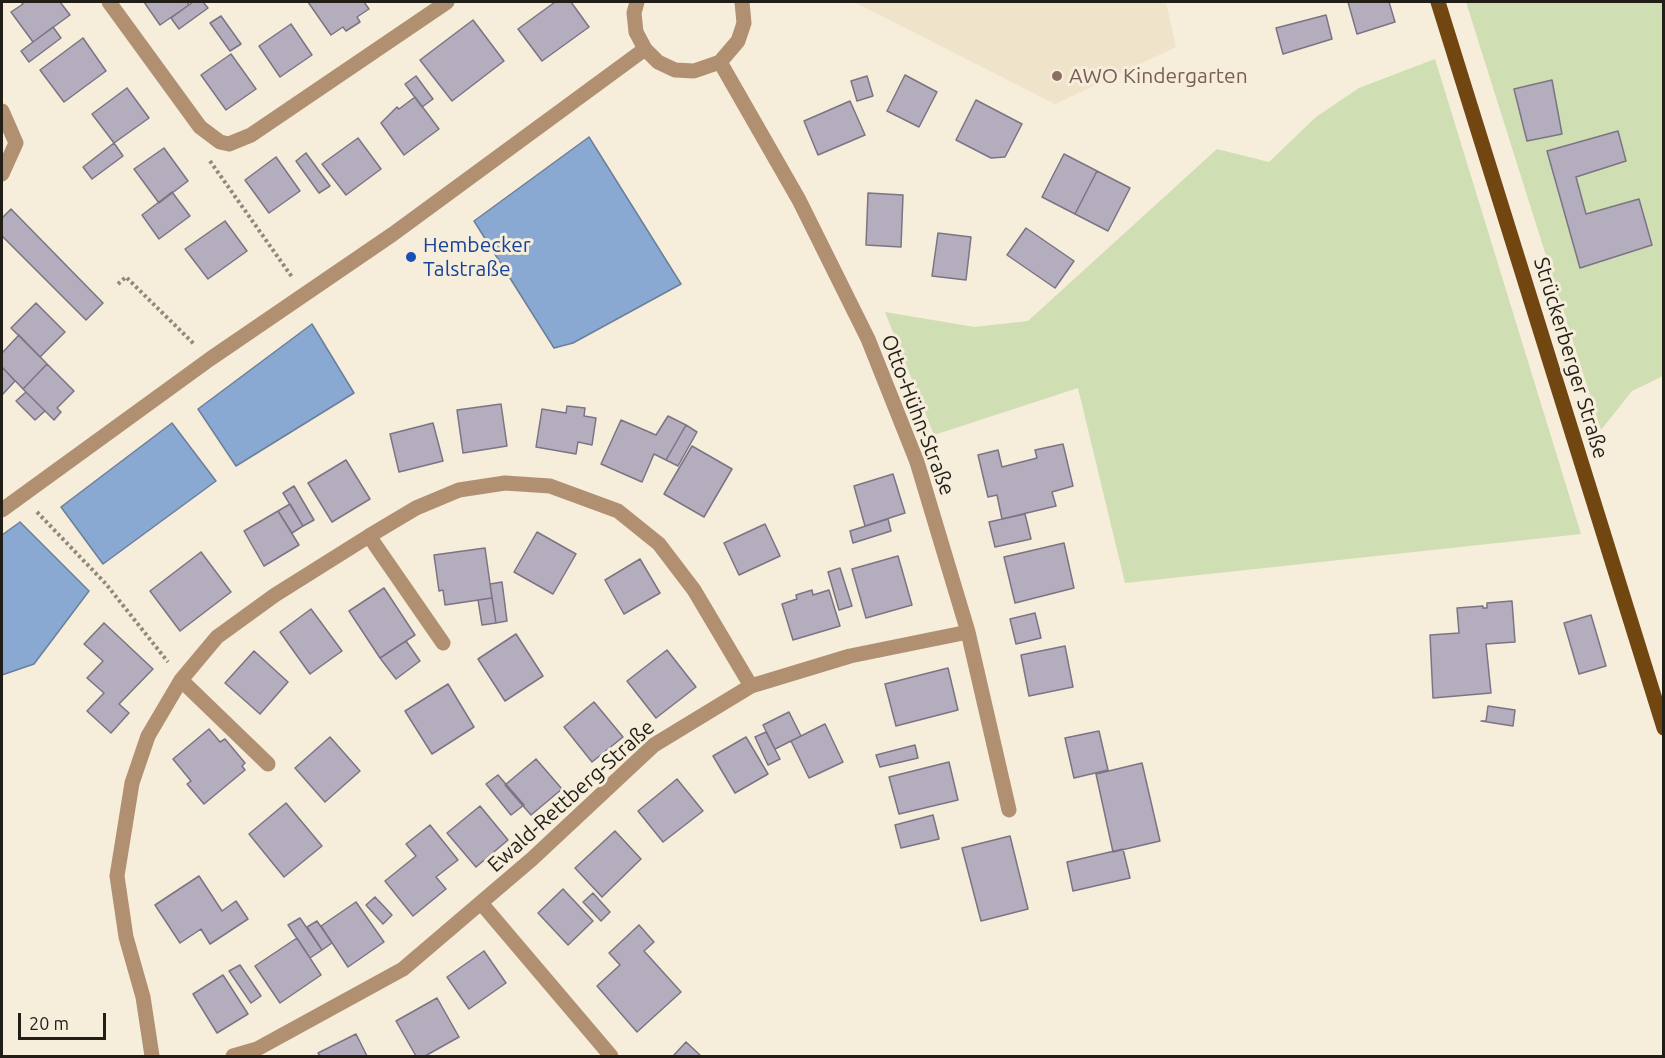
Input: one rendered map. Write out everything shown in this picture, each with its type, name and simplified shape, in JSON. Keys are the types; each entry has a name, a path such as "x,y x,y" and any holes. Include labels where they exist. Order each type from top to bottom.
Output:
{"main road":[{"name":"Strückerberger Straße","path":"1438,2 1664,728"}],"street":[{"path":"110,2 200,127 220,142 229,144 251,135 447,2"},
{"path":"637,2 634,13 636,32 645,49 658,62 675,70 694,71 720,62 738,41 744,23 742,2"},
{"path":"2,510 210,359 393,234 645,49"},
{"name":"Otto-Hühn-Straße","path":"720,62 800,200 868,339 917,462 968,632 1009,810"},
{"path":"2,111 16,143 2,174"},
{"path":"152,1056 143,997 126,937 117,876 132,783 148,736 181,680 217,638 274,595 369,536 416,508 459,490 505,483 550,486 618,511 659,544 680,571 694,590 751,686"},
{"path":"369,536 443,643"},
{"name":"Ewald-Rettberg-Straße","path":"233,1056 257,1049 403,969 482,903 654,745 751,686 850,656 968,632"},
{"path":"181,680 268,764"},
{"path":"482,903 611,1056"}],"path":[{"path":"220,142 209,162 288,271"},
{"path":"118,284 126,277 210,359"},
{"path":"22,496 105,584 181,680"}],"shaded area":[{"name":"AWO Kindergarten","path":"854,2 1166,2 1176,47 1055,104"}],"green space":[{"path":"1466,2 1663,2 1663,376 1632,391 1601,430"},
{"path":"1435,59 1581,534 1125,583 1078,388 934,435 885,312 974,327 1028,321 1217,149 1269,162 1316,117 1359,88"}],"water":[{"path":"589,137 681,284 573,343 554,348 474,221"},
{"path":"312,324 354,393 236,466 198,409"},
{"path":"172,423 216,481 103,564 61,507"},
{"path":"20,522 89,591 34,664 2,675 2,535"}],"building":[{"path":"21,2 60,2 70,15 33,42 11,12 23,4"},
{"path":"144,2 187,2 189,5 160,25"},
{"path":"193,2 203,2 208,8 179,29 171,18"},
{"path":"308,2 364,2 369,9 357,17 360,22 346,31 343,27 331,35"},
{"path":"555,2 571,2 589,27 542,61 518,29"},
{"path":"1348,2 1389,2 1395,22 1357,34"},
{"path":"1326,15 1332,39 1283,54 1276,28"},
{"path":"221,16 241,44 230,51 210,23"},
{"path":"473,20 504,61 452,101 420,60"},
{"path":"291,24 312,55 280,77 259,46"},
{"path":"53,27 61,38 29,62 21,51"},
{"path":"83,38 106,71 64,102 40,70"},
{"path":"231,54 256,89 226,110 201,75"},
{"path":"905,75 937,92 919,127 887,111"},
{"path":"416,76 433,99 422,107 405,84"},
{"path":"867,76 873,96 857,101 851,81"},
{"path":"1552,80 1562,134 1527,141 1514,89"},
{"path":"127,88 149,118 114,143 92,114"},
{"path":"415,97 439,129 404,155 381,123 397,107 399,109"},
{"path":"976,100 1022,124 1005,157 991,158 956,140"},
{"path":"850,101 865,135 818,155 804,121"},
{"path":"1618,131 1626,161 1576,177 1586,214 1639,199 1652,245 1580,268 1547,151"},
{"path":"358,138 381,169 346,195 322,164"},
{"path":"114,143 123,156 92,179 83,167"},
{"path":"164,148 188,181 159,203 134,169"},
{"path":"306,153 330,186 319,193 296,161"},
{"path":"1064,154 1097,171 1075,214 1042,197"},
{"path":"276,157 300,191 269,213 245,180"},
{"path":"1097,171 1130,188 1108,231 1075,214"},
{"path":"172,192 190,216 159,239 142,215"},
{"path":"868,193 903,195 901,247 866,245"},
{"path":"11,209 103,303 86,320 2,236 2,218"},
{"path":"225,221 247,251 208,279 185,249"},
{"path":"1026,228 1074,261 1055,288 1007,255"},
{"path":"938,233 971,237 966,280 932,276"},
{"path":"36,303 65,332 40,357 11,328"},
{"path":"19,335 47,364 23,389 2,367 2,353"},
{"path":"47,364 74,391 57,408 61,412 54,420 23,389"},
{"path":"2,367 15,381 2,395"},
{"path":"26,392 45,411 35,420 16,401"},
{"path":"501,404 507,446 463,453 457,410"},
{"path":"567,406 585,408 584,416 596,418 592,445 578,442 576,454 536,447 542,409 566,413"},
{"path":"668,416 686,425 666,460 654,454 642,482 601,464 621,420 656,435"},
{"path":"433,423 443,461 399,472 390,434"},
{"path":"686,425 697,432 678,466 666,460"},
{"path":"1063,444 1073,486 1052,492 1056,506 1002,519 997,495 988,497 978,455 998,450 1002,467 1037,458 1035,450"},
{"path":"692,446 732,469 704,517 664,494"},
{"path":"346,460 370,499 332,522 308,483"},
{"path":"893,474 905,513 865,526 854,486"},
{"path":"294,486 314,520 303,526 283,493"},
{"path":"290,504 303,526 292,533 278,511"},
{"path":"278,511 299,545 264,566 244,531"},
{"path":"1025,514 1031,539 995,547 989,522"},
{"path":"888,519 891,531 853,543 850,531"},
{"path":"765,524 780,556 739,575 724,543"},
{"path":"537,532 576,554 553,594 514,572"},
{"path":"1064,543 1074,588 1015,603 1004,557"},
{"path":"485,548 492,598 445,605 443,590 439,591 434,555"},
{"path":"201,552 231,592 180,631 150,591"},
{"path":"898,556 912,605 866,618 852,569"},
{"path":"640,559 660,593 624,614 605,580"},
{"path":"840,568 852,606 839,610 828,572"},
{"path":"502,582 507,621 496,623 490,584"},
{"path":"384,588 415,635 380,658 349,611"},
{"path":"812,590 813,595 829,590 840,626 793,640 782,604 797,599 796,595"},
{"path":"492,598 496,623 482,625 478,600"},
{"path":"1512,601 1515,642 1486,644 1491,693 1433,698 1430,635 1459,633 1457,608 1483,606 1487,608 1487,603"},
{"path":"311,609 342,651 310,674 280,632"},
{"path":"1035,613 1041,638 1016,644 1010,619"},
{"path":"1591,615 1606,666 1579,674 1564,623"},
{"path":"104,623 153,669 119,704 129,713 111,733 87,711 104,693 87,678 103,661 84,644"},
{"path":"516,634 543,676 505,701 478,659"},
{"path":"406,641 420,661 396,679 380,658"},
{"path":"1065,646 1073,687 1029,696 1021,655"},
{"path":"667,650 696,687 656,718 627,681"},
{"path":"254,651 288,682 260,714 225,683"},
{"path":"948,668 958,710 896,726 885,684"},
{"path":"448,684 474,727 432,754 405,711"},
{"path":"594,702 623,737 592,762 564,727"},
{"path":"1488,706 1515,710 1513,726 1481,721 1486,721"},
{"path":"789,712 801,736 775,749 763,725"},
{"path":"825,724 843,762 809,778 791,741"},
{"path":"209,729 220,742 225,739 245,763 242,766 245,770 204,804 187,784 191,781 173,759"},
{"path":"1099,731 1108,770 1074,778 1065,738"},
{"path":"766,732 780,759 768,765 755,737"},
{"path":"330,737 360,771 325,802 295,768"},
{"path":"746,737 768,774 735,793 713,756"},
{"path":"915,745 918,758 880,767 876,755"},
{"path":"536,759 562,789 531,815 505,785"},
{"path":"949,762 958,800 899,814 889,777"},
{"path":"1142,763 1160,841 1113,852 1096,774"},
{"path":"498,775 524,805 511,815 486,784"},
{"path":"677,779 703,811 663,842 638,811"},
{"path":"286,803 322,846 284,877 249,834"},
{"path":"480,806 508,840 476,867 447,833"},
{"path":"933,815 939,839 901,848 895,825"},
{"path":"430,825 458,860 436,877 446,889 413,916 385,881 416,856 406,844"},
{"path":"615,831 641,859 602,897 575,868"},
{"path":"1010,836 1028,909 981,921 962,848"},
{"path":"1123,849 1130,878 1073,891 1067,862"},
{"path":"199,876 222,911 236,901 248,919 210,944 201,929 180,943 155,905"},
{"path":"563,889 593,921 568,945 538,913"},
{"path":"593,893 610,912 601,921 583,902"},
{"path":"375,897 392,915 383,924 366,905"},
{"path":"356,902 384,942 348,967 321,926"},
{"path":"300,918 322,950 310,958 288,925"},
{"path":"317,921 332,943 322,950 307,927"},
{"path":"639,925 654,942 644,951 681,992 637,1032 597,986 620,965 609,953"},
{"path":"297,938 321,975 280,1003 255,966"},
{"path":"484,951 506,983 469,1009 447,977"},
{"path":"240,965 261,996 251,1003 229,971"},
{"path":"223,975 248,1014 217,1033 193,994"},
{"path":"437,998 459,1037 425,1056 416,1056 396,1021"},
{"path":"356,1034 367,1056 320,1056 318,1053"},
{"path":"686,1042 701,1056 673,1056"}],"place":[{"name":"AWO Kindergarten","path":"1057,76"},
{"name":"Hembecker Talstraße","path":"411,257"}]}
